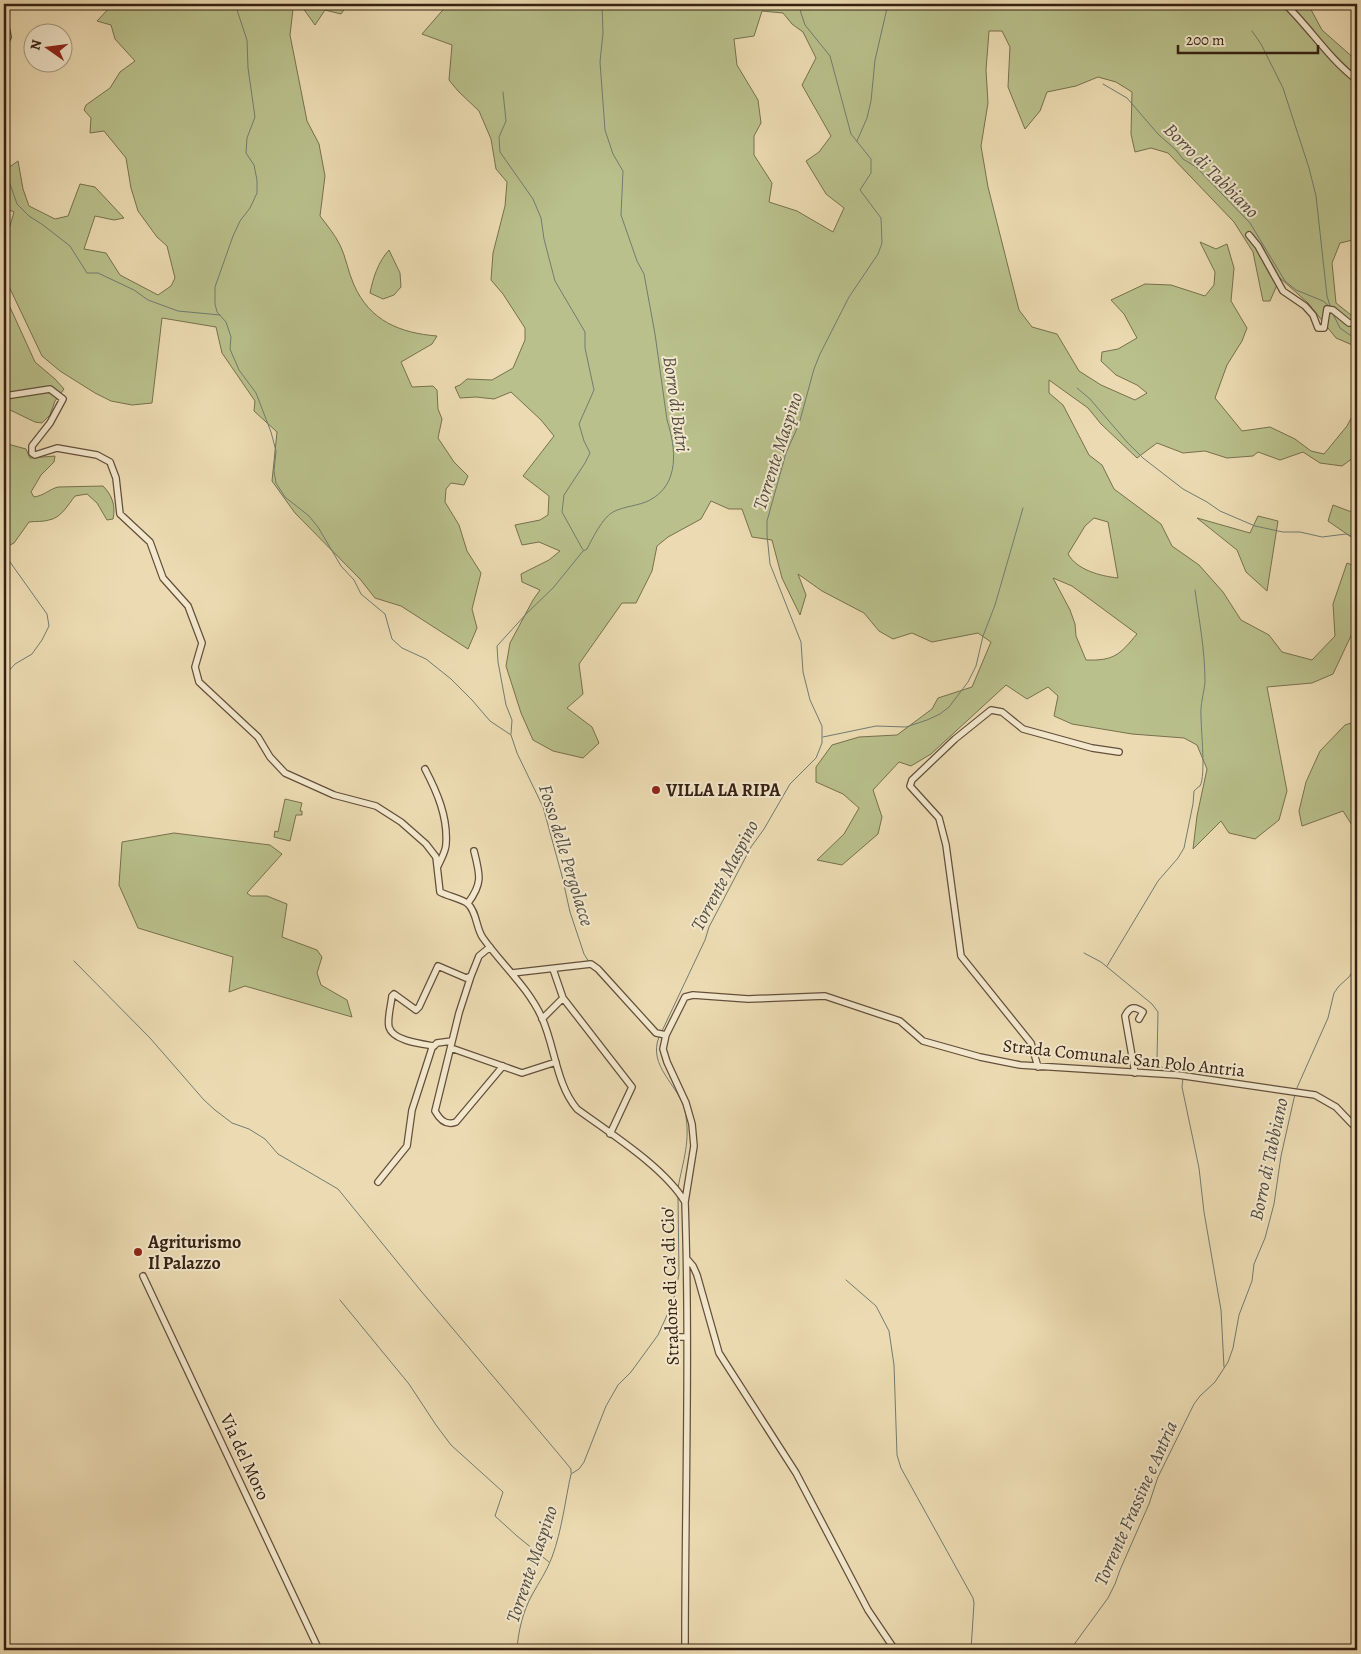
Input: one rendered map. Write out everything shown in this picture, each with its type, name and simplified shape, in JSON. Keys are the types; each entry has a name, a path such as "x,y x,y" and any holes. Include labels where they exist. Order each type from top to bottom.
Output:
{"street":[{"path":"1285,4 1336,61 1357,80"},
{"path":"4,18 8,37 4,46"},
{"path":"1248,235 1258,246 1283,291 1305,306 1313,315 1318,328 1324,328 1327,309 1333,310 1349,323 1357,323"},
{"path":"4,389 5,396 50,389 62,399 50,423 32,446 33,454 57,448 96,455 110,462 116,478 120,514 150,542 163,578 188,606 202,643 195,666 200,682 258,737 270,757 285,773 334,794 376,806 401,822 426,844 436,857 440,892 468,903 477,891 480,874 474,851"},
{"path":"1038,1067 1032,1043 961,956 946,845 939,818 910,786 912,780 955,739 991,710 1002,712 1023,729 1092,748 1120,752"},
{"path":"425,769 437,793 444,820 446,845 438,866"},
{"name":"Stradone di Ca' di Cio'","path":"468,903 474,913 481,937 512,972 542,1018 568,1098 577,1109 658,1169 685,1202 687,1337 684,1650"},
{"path":"490,947 479,956 472,976 452,1041 452,1048 435,1111 438,1116 446,1123 456,1122 503,1066"},
{"path":"512,972 591,964 598,969 656,1033 666,1035"},
{"path":"434,1046 414,1043 393,1034 389,1027 392,996 394,994 416,1010 438,966 466,978 472,976"},
{"path":"553,969 563,998 632,1087 610,1134"},
{"name":"Strada Comunale San Polo Antria","path":"685,1202 694,1146 692,1124 686,1103 663,1049 666,1035 685,997 693,995 748,999 825,996 900,1021 923,1040 980,1057 1038,1067 1178,1075 1315,1095 1336,1107 1357,1129"},
{"path":"542,1018 563,998"},
{"path":"1135,1073 1126,1016 1128,1010 1137,1007 1142,1012 1139,1018"},
{"path":"378,1182 407,1146 412,1110 432,1048 437,1043 452,1041"},
{"path":"452,1048 522,1073 556,1062"},
{"path":"687,1259 697,1275 719,1353 796,1473 868,1610 895,1650"},
{"name":"Via del Moro","path":"143,1276 319,1650"},
{"path":"674,1337 687,1337"}],"green space":[{"path":"113,4 297,4 293,9 290,35 307,121 319,144 325,176 320,216 340,245 354,285 369,308 388,323 399,328 437,336 432,344 401,362 412,387 433,386 437,390 438,409 442,419 438,438 454,462 468,476 464,485 451,483 446,489 445,502 459,525 467,551 481,573 472,609 477,628 468,649 401,606 375,598 360,579 295,513 272,481 277,432 254,411 255,401 222,353 216,327 162,318 152,403 132,405 111,401 60,371 42,356 4,276 4,246 14,212 7,209 4,227 4,160 8,168 18,161 23,189 29,206 55,219 68,216 80,184 95,187 124,218 114,220 95,216 84,249 106,253 120,275 158,295 171,286 175,278 167,246 157,237 138,211 131,188 126,158 104,131 90,133 91,118 84,110 86,105 110,88 120,72 135,61 115,39 111,25 97,21"},
{"path":"300,4 348,4 341,14 325,10 315,25"},
{"path":"448,4 1308,4 1322,30 1357,61 1357,245 1353,240 1340,243 1332,263 1336,303 1351,315 1357,315 1357,347 1336,338 1308,303 1280,278 1270,301 1263,301 1253,252 1234,222 1168,153 1151,148 1135,152 1131,134 1132,92 1116,82 1098,77 1076,86 1047,92 1040,111 1025,129 1008,87 1010,47 1002,31 989,31 986,70 988,103 981,146 988,187 1019,310 1032,327 1057,334 1079,371 1101,385 1135,400 1147,393 1137,385 1116,375 1101,361 1102,352 1118,349 1137,338 1124,314 1111,300 1145,284 1171,285 1205,296 1214,285 1215,272 1200,242 1216,249 1227,244 1234,268 1231,301 1247,328 1242,341 1227,365 1215,398 1242,431 1270,427 1295,439 1311,451 1324,454 1347,426 1357,407 1357,455 1342,466 1320,463 1303,452 1280,460 1258,452 1253,456 1227,458 1205,451 1183,453 1157,443 1137,458 1101,424 1088,408 1049,380 1049,393 1063,405 1089,455 1102,465 1114,489 1161,524 1172,546 1199,565 1223,592 1241,620 1269,635 1282,652 1312,660 1335,636 1333,604 1347,563 1357,567 1357,623 1333,674 1312,683 1267,687 1287,791 1279,820 1255,839 1229,833 1221,821 1193,849 1197,816 1207,769 1197,745 1184,738 1132,734 1072,724 1054,716 1058,696 1048,687 1027,699 1006,685 931,754 911,766 899,762 873,790 882,817 878,834 842,865 817,860 844,834 859,808 843,794 816,782 816,767 832,745 859,737 897,735 932,709 938,698 972,687 991,642 978,633 932,642 912,633 893,639 879,631 864,613 822,591 798,574 806,595 800,615 782,578 772,540 752,537 742,509 729,509 711,501 701,519 668,537 657,546 652,571 636,603 622,603 579,664 583,694 567,708 592,727 599,743 583,758 553,751 533,740 521,713 506,666 510,643 540,590 522,582 521,574 549,560 560,551 539,542 522,545 515,525 540,520 548,515 549,496 523,476 554,436 541,420 511,392 494,399 460,398 455,387 467,379 492,380 513,368 525,340 525,328 503,294 491,280 493,253 505,206 507,182 496,169 491,139 479,111 449,80 452,45 422,34","holes":["762,11 783,13 792,24 803,32 816,58 802,85 831,136 819,152 806,161 826,194 844,208 833,232 797,211 769,202 772,183 754,155 754,136 761,123 758,100 737,65 734,39 754,36","1094,518 1108,522 1118,578 1104,576 1083,568 1072,560 1068,554 1085,526","1053,578 1072,586 1137,634 1116,655 1104,659 1086,660 1076,636 1075,624 1070,610"]},
{"path":"389,250 400,273 401,287 394,295 383,299 370,293 376,270"},
{"path":"4,294 35,362 64,389 55,401 50,415 42,423 35,422 8,409 4,412"},
{"path":"4,443 26,449 30,458 55,456 54,462 41,475 31,492 34,497 58,487 103,486 109,493 112,501 113,519 107,520 97,503 87,494 75,496 57,517 47,521 29,522 14,543 4,548"},
{"path":"1333,505 1357,514 1357,541 1328,521"},
{"path":"1258,516 1278,521 1267,591 1246,572 1237,550 1197,518 1250,533"},
{"path":"1357,721 1357,833 1343,811 1302,826 1299,811 1306,782 1320,751 1345,725"},
{"path":"285,799 302,803 300,811 302,811 302,815 296,815 290,841 274,837 275,831 278,832"},
{"path":"174,833 270,845 282,854 247,893 251,896 267,896 287,904 282,937 317,950 322,957 317,973 321,985 347,1000 352,1017 245,986 229,992 233,957 138,928 119,885 122,842"}],"waterway":[{"name":"Fosso delle Pergolacce","path":"235,4 247,40 248,68 255,117 247,138 246,153 254,165 257,193 233,236 215,287 215,304 217,312 226,322 231,337 230,349 239,370 256,393 271,432 276,451 274,471 276,483 285,497 309,516 318,527 341,566 354,580 361,594 385,614 392,639 402,648 426,659 451,679 490,721 511,735 517,753 543,807 570,912 584,954 589,962"},
{"name":"Borro di Butri","path":"511,734 512,720 506,705 497,646 553,588 583,551 587,549 605,518 622,508 646,502 660,493 667,485 673,464 672,442 644,274 637,261 621,215 623,171 613,154 605,130 600,62 603,33 602,4"},
{"name":"Torrente Maspino","path":"662,1031 705,940 709,927 751,847 764,829 790,784 816,758 822,743 822,726 810,700 803,672 801,642 770,564 767,521 786,453 799,424 820,354 849,297 878,254 882,243 881,218 860,190 871,173 871,159 851,134 830,56 805,25 798,4"},
{"name":"Torrente Maspino","path":"857,141 867,118 871,101 875,60 888,4"},
{"path":"1252,31 1261,44 1283,88 1309,168 1316,196 1327,296 1330,306"},
{"name":"Borro di Tabbiano","path":"1103,84 1127,98 1158,134 1183,159 1196,167 1250,223 1285,281 1296,290 1323,301 1330,307"},
{"path":"503,92 506,121 499,137 500,152 533,199 541,218 544,239 555,281 585,332 585,348 594,390 579,424 590,453 564,495 562,512 583,550"},
{"path":"9,181 17,204 29,216 70,246 87,273 98,273 134,290 148,300 178,311 220,315"},
{"name":"Borro di Tabbiano","path":"1332,312 1340,328 1357,340"},
{"path":"1077,388 1090,399 1143,458 1183,489 1220,511 1255,526 1283,532 1300,532 1322,537 1346,534 1357,538"},
{"path":"823,737 876,726 906,727 940,714 949,707 968,682 976,666 983,636 995,605 1023,508"},
{"path":"4,544 10,562 47,614 49,626 32,654 15,664 4,676"},
{"path":"1107,966 1158,881 1184,848 1194,791 1200,786 1202,780 1201,712 1205,670 1195,590"},
{"path":"1084,953 1101,962 1152,1004 1158,1012 1157,1060 1159,1066 1174,1072"},
{"path":"74,961 150,1038 215,1110 232,1123 249,1129 265,1139 278,1154 338,1189 571,1469 571,1473"},
{"name":"Borro di Tabbiano","path":"1296,1090 1328,1018 1334,993 1349,977 1357,964"},
{"name":"Torrente Maspino","path":"659,1037 656,1047 657,1057 660,1066 682,1102 687,1122 686,1150 678,1188"},
{"path":"1183,1078 1182,1087 1199,1168 1204,1212 1221,1310 1224,1367"},
{"name":"Torrente Frassine e Antria","path":"1070,1650 1108,1598 1149,1504 1158,1477 1194,1404 1215,1382 1228,1362 1233,1348 1239,1315 1252,1281 1254,1264 1265,1238 1274,1204 1281,1156 1295,1094"},
{"name":"Torrente Maspino","path":"517,1650 526,1608 552,1557 561,1526 571,1474 579,1469 584,1462 606,1406 618,1385 631,1372 658,1335 673,1302 679,1274 678,1197"},
{"path":"846,1280 876,1306 889,1331 894,1365 897,1455 901,1468 973,1598 971,1650"},
{"path":"340,1300 409,1384 451,1445 503,1492 495,1516 549,1562"}],"place":[{"name":"VILLA LA RIPA","path":"656,790"},
{"name":"Agriturismo Il Palazzo","path":"138,1252"}]}
